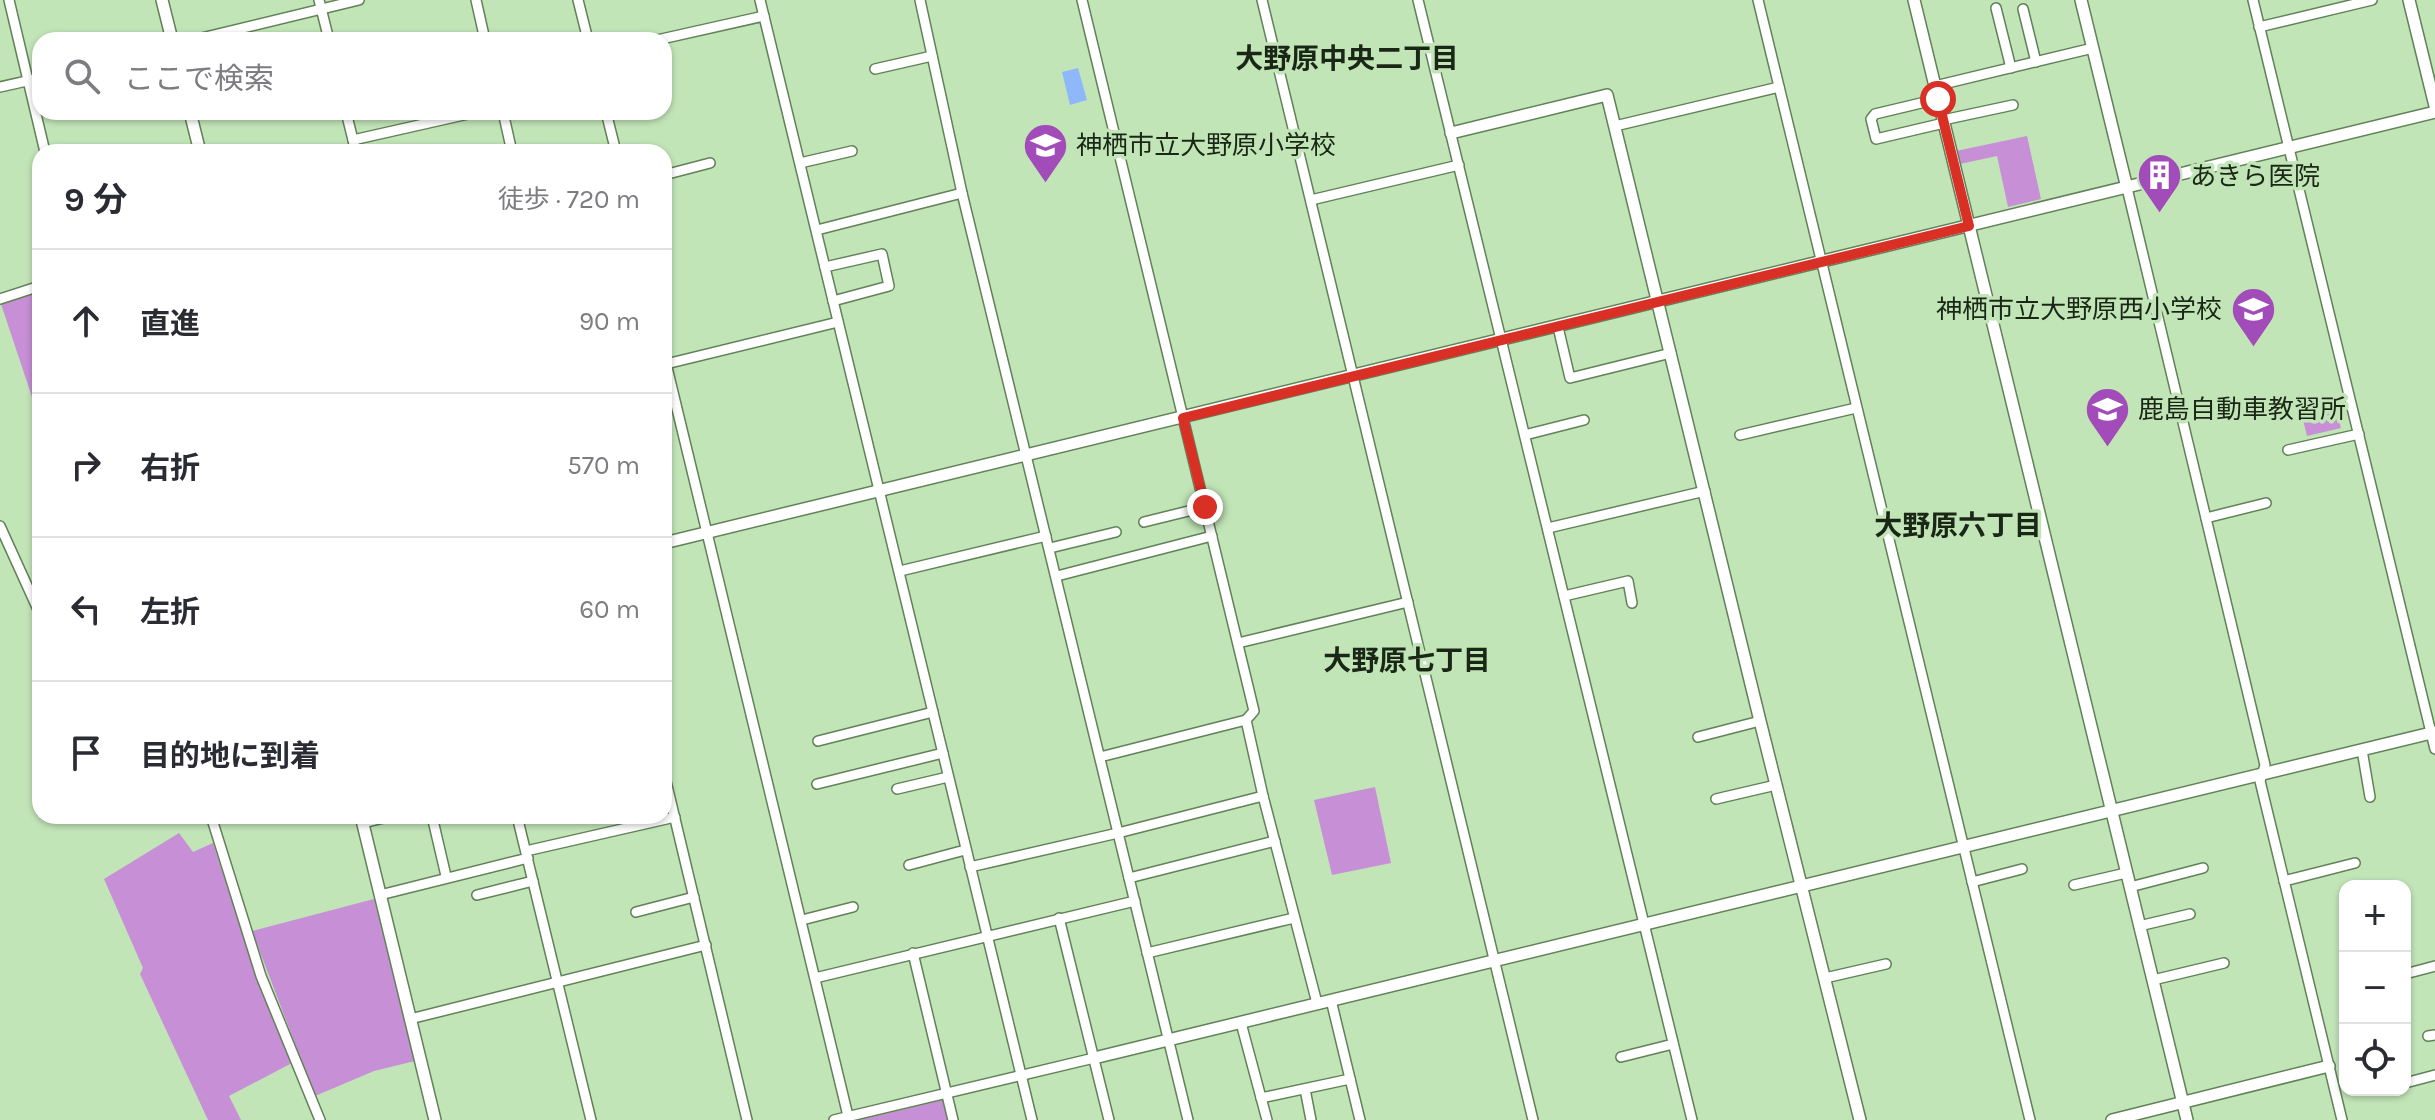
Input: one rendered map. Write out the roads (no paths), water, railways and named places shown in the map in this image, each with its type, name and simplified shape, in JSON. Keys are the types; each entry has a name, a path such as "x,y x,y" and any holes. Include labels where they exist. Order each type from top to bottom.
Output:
{"street":[{"path":"9,0 32,94"},
{"path":"162,0 170,32"},
{"path":"222,32 320,5 359,0"},
{"path":"476,0 483,32"},
{"path":"578,0 586,32"},
{"path":"760,0 1032,1120"},
{"path":"920,0 962,193 1188,1120"},
{"path":"1082,0 1254,711 1246,720 1100,757"},
{"path":"1262,0 1533,1120"},
{"path":"1418,0 1692,1120"},
{"path":"1758,0 2030,1120"},
{"path":"1914,0 2187,1120"},
{"path":"2081,0 2265,765 2260,781 2342,1120"},
{"path":"2253,0 2435,749"},
{"path":"2259,27 2372,0"},
{"path":"2409,0 2435,106"},
{"path":"320,5 327,32"},
{"path":"1996,8 2011,68"},
{"path":"2023,9 2036,62"},
{"path":"672,37 764,16"},
{"path":"2013,105 1876,139 1871,119 1875,114 2011,68 2093,48"},
{"path":"875,69 932,56"},
{"path":"0,87 32,80"},
{"path":"1615,126 1779,87"},
{"path":"1451,133 1607,95 1860,1120"},
{"path":"672,541 2435,112"},
{"path":"38,120 43,144"},
{"path":"192,120 198,144"},
{"path":"348,120 354,144"},
{"path":"353,140 442,120"},
{"path":"505,120 510,144"},
{"path":"608,120 614,144"},
{"path":"800,163 852,151"},
{"path":"672,173 710,163"},
{"path":"1311,200 1459,165"},
{"path":"817,230 962,193"},
{"path":"825,267 882,254 889,286 833,301"},
{"path":"0,299 32,289"},
{"path":"672,358 838,322"},
{"path":"1558,327 1570,378 1671,353"},
{"path":"672,389 848,1118"},
{"path":"1740,435 1856,408"},
{"path":"1525,435 1584,420"},
{"path":"2288,450 2359,434"},
{"path":"1548,528 1705,491"},
{"path":"2206,518 2266,503"},
{"path":"1144,522 1205,507"},
{"path":"0,526 32,596"},
{"path":"1050,548 1116,532"},
{"path":"900,571 1046,536"},
{"path":"1057,576 1212,536"},
{"path":"1564,596 1628,581 1632,603"},
{"path":"1238,643 1408,602"},
{"path":"818,741 933,712"},
{"path":"1246,720 1317,1003"},
{"path":"1698,737 1760,721"},
{"path":"834,1120 2433,732"},
{"path":"2362,750 2370,797"},
{"path":"817,784 943,753"},
{"path":"897,789 948,777"},
{"path":"1716,799 1776,785"},
{"path":"970,867 1263,796"},
{"path":"672,805 747,1120"},
{"path":"214,824 261,976 320,1120"},
{"path":"363,824 435,1120"},
{"path":"434,824 446,876"},
{"path":"519,824 591,1120"},
{"path":"380,895 647,824"},
{"path":"1129,878 1275,841"},
{"path":"909,865 965,850"},
{"path":"2284,881 2355,863"},
{"path":"2130,887 2203,868"},
{"path":"1972,882 2022,869"},
{"path":"2074,885 2126,873"},
{"path":"477,895 533,881"},
{"path":"636,912 694,897"},
{"path":"815,978 1135,901"},
{"path":"802,920 853,907"},
{"path":"2139,926 2190,914"},
{"path":"1059,918 1109,1120"},
{"path":"1147,953 1294,918"},
{"path":"410,1019 706,945"},
{"path":"913,953 953,1120"},
{"path":"2153,980 2224,963"},
{"path":"1825,978 1886,964"},
{"path":"2411,972 2435,966"},
{"path":"1331,1000 1360,1120"},
{"path":"1241,1023 1267,1120"},
{"path":"1621,1057 1673,1044"},
{"path":"2112,1120 2329,1066"},
{"path":"2411,1081 2435,1075"},
{"path":"1261,1098 1350,1079"},
{"path":"1305,1089 1311,1120"}],"water":[{"path":"1078,68 1087,100 1070,105 1062,72"}],"place":[{"name":"神栖市立大野原小学校","path":"1045,184"},
{"name":"あきら医院","path":"2159,215"},
{"name":"神栖市立大野原西小学校","path":"2253,348"},
{"name":"鹿島自動車教習所","path":"2107,448"}],"district":[{"name":"大野原中央二丁目","path":"1347,58"},
{"name":"大野原六丁目","path":"1958,525"},
{"name":"大野原七丁目","path":"1407,660"}]}
